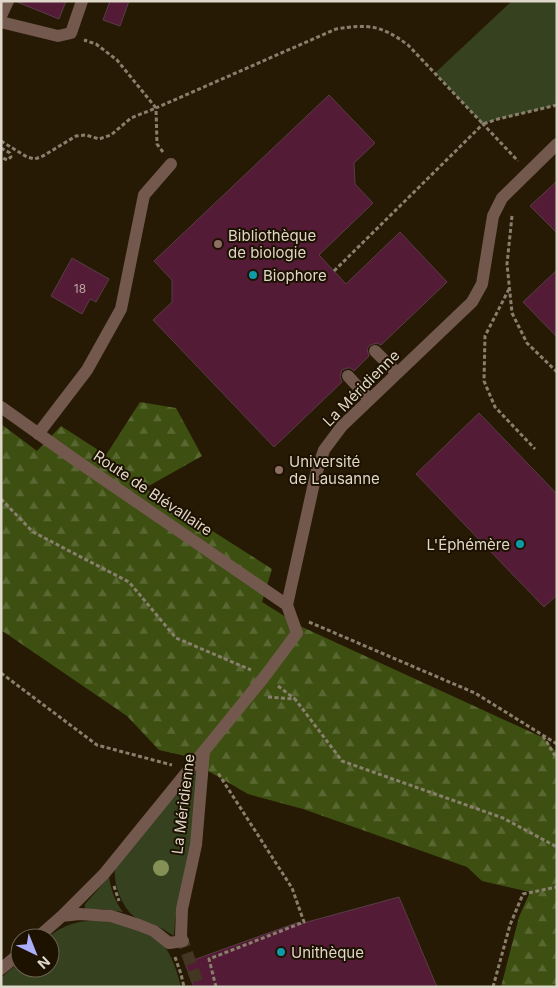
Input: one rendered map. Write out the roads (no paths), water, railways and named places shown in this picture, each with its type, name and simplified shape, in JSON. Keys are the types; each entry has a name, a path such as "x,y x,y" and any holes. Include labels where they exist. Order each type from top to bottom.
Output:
{"street":[{"path":"1,16 8,1"},
{"path":"1,22 58,36 70,33 82,1"},
{"name":"La Méridienne","path":"62,916 79,914 111,916 154,931 170,943 182,938 182,909 196,845 204,751 297,633 288,605 316,474 324,450 342,426 472,302 482,284 493,216 496,208 502,198 557,144"},
{"path":"38,434 87,370 121,309 144,195 171,164"},
{"path":"375,350 397,373"},
{"path":"348,376 370,399"},
{"name":"Route de Blévallaire","path":"1,407 288,605"},
{"path":"48,928 112,866 204,751"}],"tunnel":[{"path":"181,936 199,987"}],"place":[{"name":"Bibliothèque de biologie","path":"218,244"},
{"name":"Biophore","path":"253,275"},
{"name":"Université de Lausanne","path":"279,470"},
{"name":"L'Éphémère","path":"520,544"},
{"name":"Unithèque","path":"281,952"}]}
